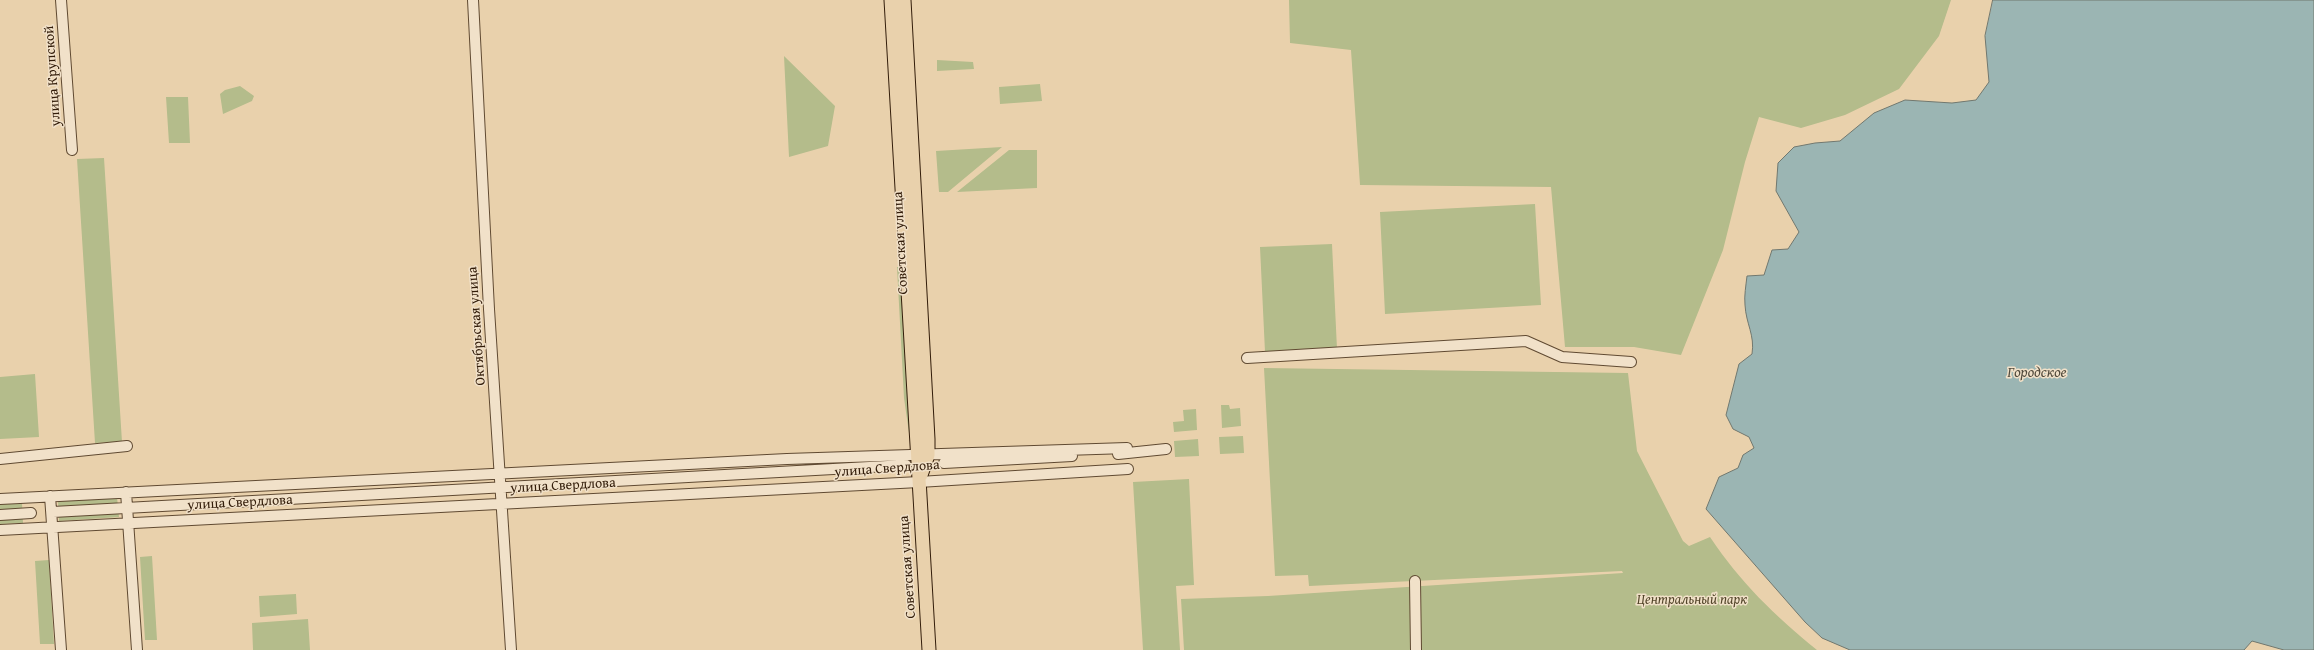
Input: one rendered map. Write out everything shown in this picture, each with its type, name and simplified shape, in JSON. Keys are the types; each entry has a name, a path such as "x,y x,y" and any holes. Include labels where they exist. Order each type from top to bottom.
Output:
{"main road":[{"name":"Советская улица","path":"891,0 923,455"},
{"name":"Советская улица","path":"904,0 923,455 919,482 929,650"}],"street":[{"name":"улица Крупской","path":"62,0 72,150"},
{"name":"Октябрьская улица","path":"473,0 511,650"},
{"path":"1247,358 1526,341 1562,357 1631,362"},
{"path":"0,458 126,446"},
{"name":"улица Свердлова","path":"0,499 282,486 500,473 1127,448"},
{"path":"944,464 1127,453 1166,449"},
{"path":"52,512 906,465"},
{"name":"улица Свердлова","path":"0,530 919,482 1128,469"},
{"path":"126,492 137,650"},
{"path":"50,496 61,650"},
{"path":"30,498 32,529"},
{"path":"0,515 31,514"},
{"path":"1415,581 1416,650"}],"green space":[{"path":"1289,0 1951,0 1939,36 1899,89 1845,115 1801,128 1759,117 1745,162 1723,250 1681,355 1634,347 1565,347 1551,187 1360,185 1351,50 1290,43"},
{"path":"784,56 835,106 828,146 789,157"},
{"path":"937,60 973,62 974,69 937,71"},
{"path":"1040,84 1042,101 1000,104 999,87"},
{"path":"240,86 254,96 252,101 223,114 220,94 225,90"},
{"path":"166,97 188,97 190,143 169,143"},
{"path":"1002,147 948,192 939,192 936,151"},
{"path":"1009,150 1037,150 1037,188 957,192"},
{"path":"104,158 122,442 95,443 77,159"},
{"path":"1535,204 1541,305 1385,314 1380,212"},
{"path":"1332,244 1337,349 1265,352 1260,247"},
{"path":"897,267 902,267 911,435 909,433 904,398"},
{"name":"Центральный парк","path":"1264,368 1628,373 1637,451 1683,541 1689,546 1710,537 1746,584 1759,598 1786,624 1817,650 1184,650 1181,599 1268,596 1623,573 1622,571 1309,586 1308,575 1275,576"},
{"path":"35,374 39,437 0,439 0,377"},
{"path":"1221,405 1229,405 1230,409 1240,408 1241,426 1222,428"},
{"path":"1196,409 1197,430 1174,432 1173,422 1184,421 1183,410"},
{"path":"1243,436 1244,453 1220,454 1219,437"},
{"path":"1198,439 1199,456 1175,457 1174,441"},
{"path":"1189,479 1194,585 1176,586 1180,650 1143,650 1133,482"},
{"path":"117,497 119,517 59,521 58,501"},
{"path":"22,503 23,523 0,524 0,504"},
{"path":"152,556 157,640 145,640 140,557"},
{"path":"49,560 54,644 40,644 35,561"},
{"path":"296,594 297,614 260,617 259,596"},
{"path":"308,619 310,650 253,650 252,623"}],"water":[{"name":"Городское","path":"1993,0 2314,0 2314,650 2284,650 2252,641 2244,650 1850,650 1822,638 1805,622 1706,509 1719,477 1738,468 1743,455 1754,448 1749,437 1733,429 1726,415 1739,364 1752,354 1753,347 1745,302 1747,276 1764,275 1772,250 1788,249 1799,232 1776,191 1778,163 1794,147 1815,143 1840,141 1874,113 1905,100 1952,103 1976,100 1989,82 1985,36"}]}
